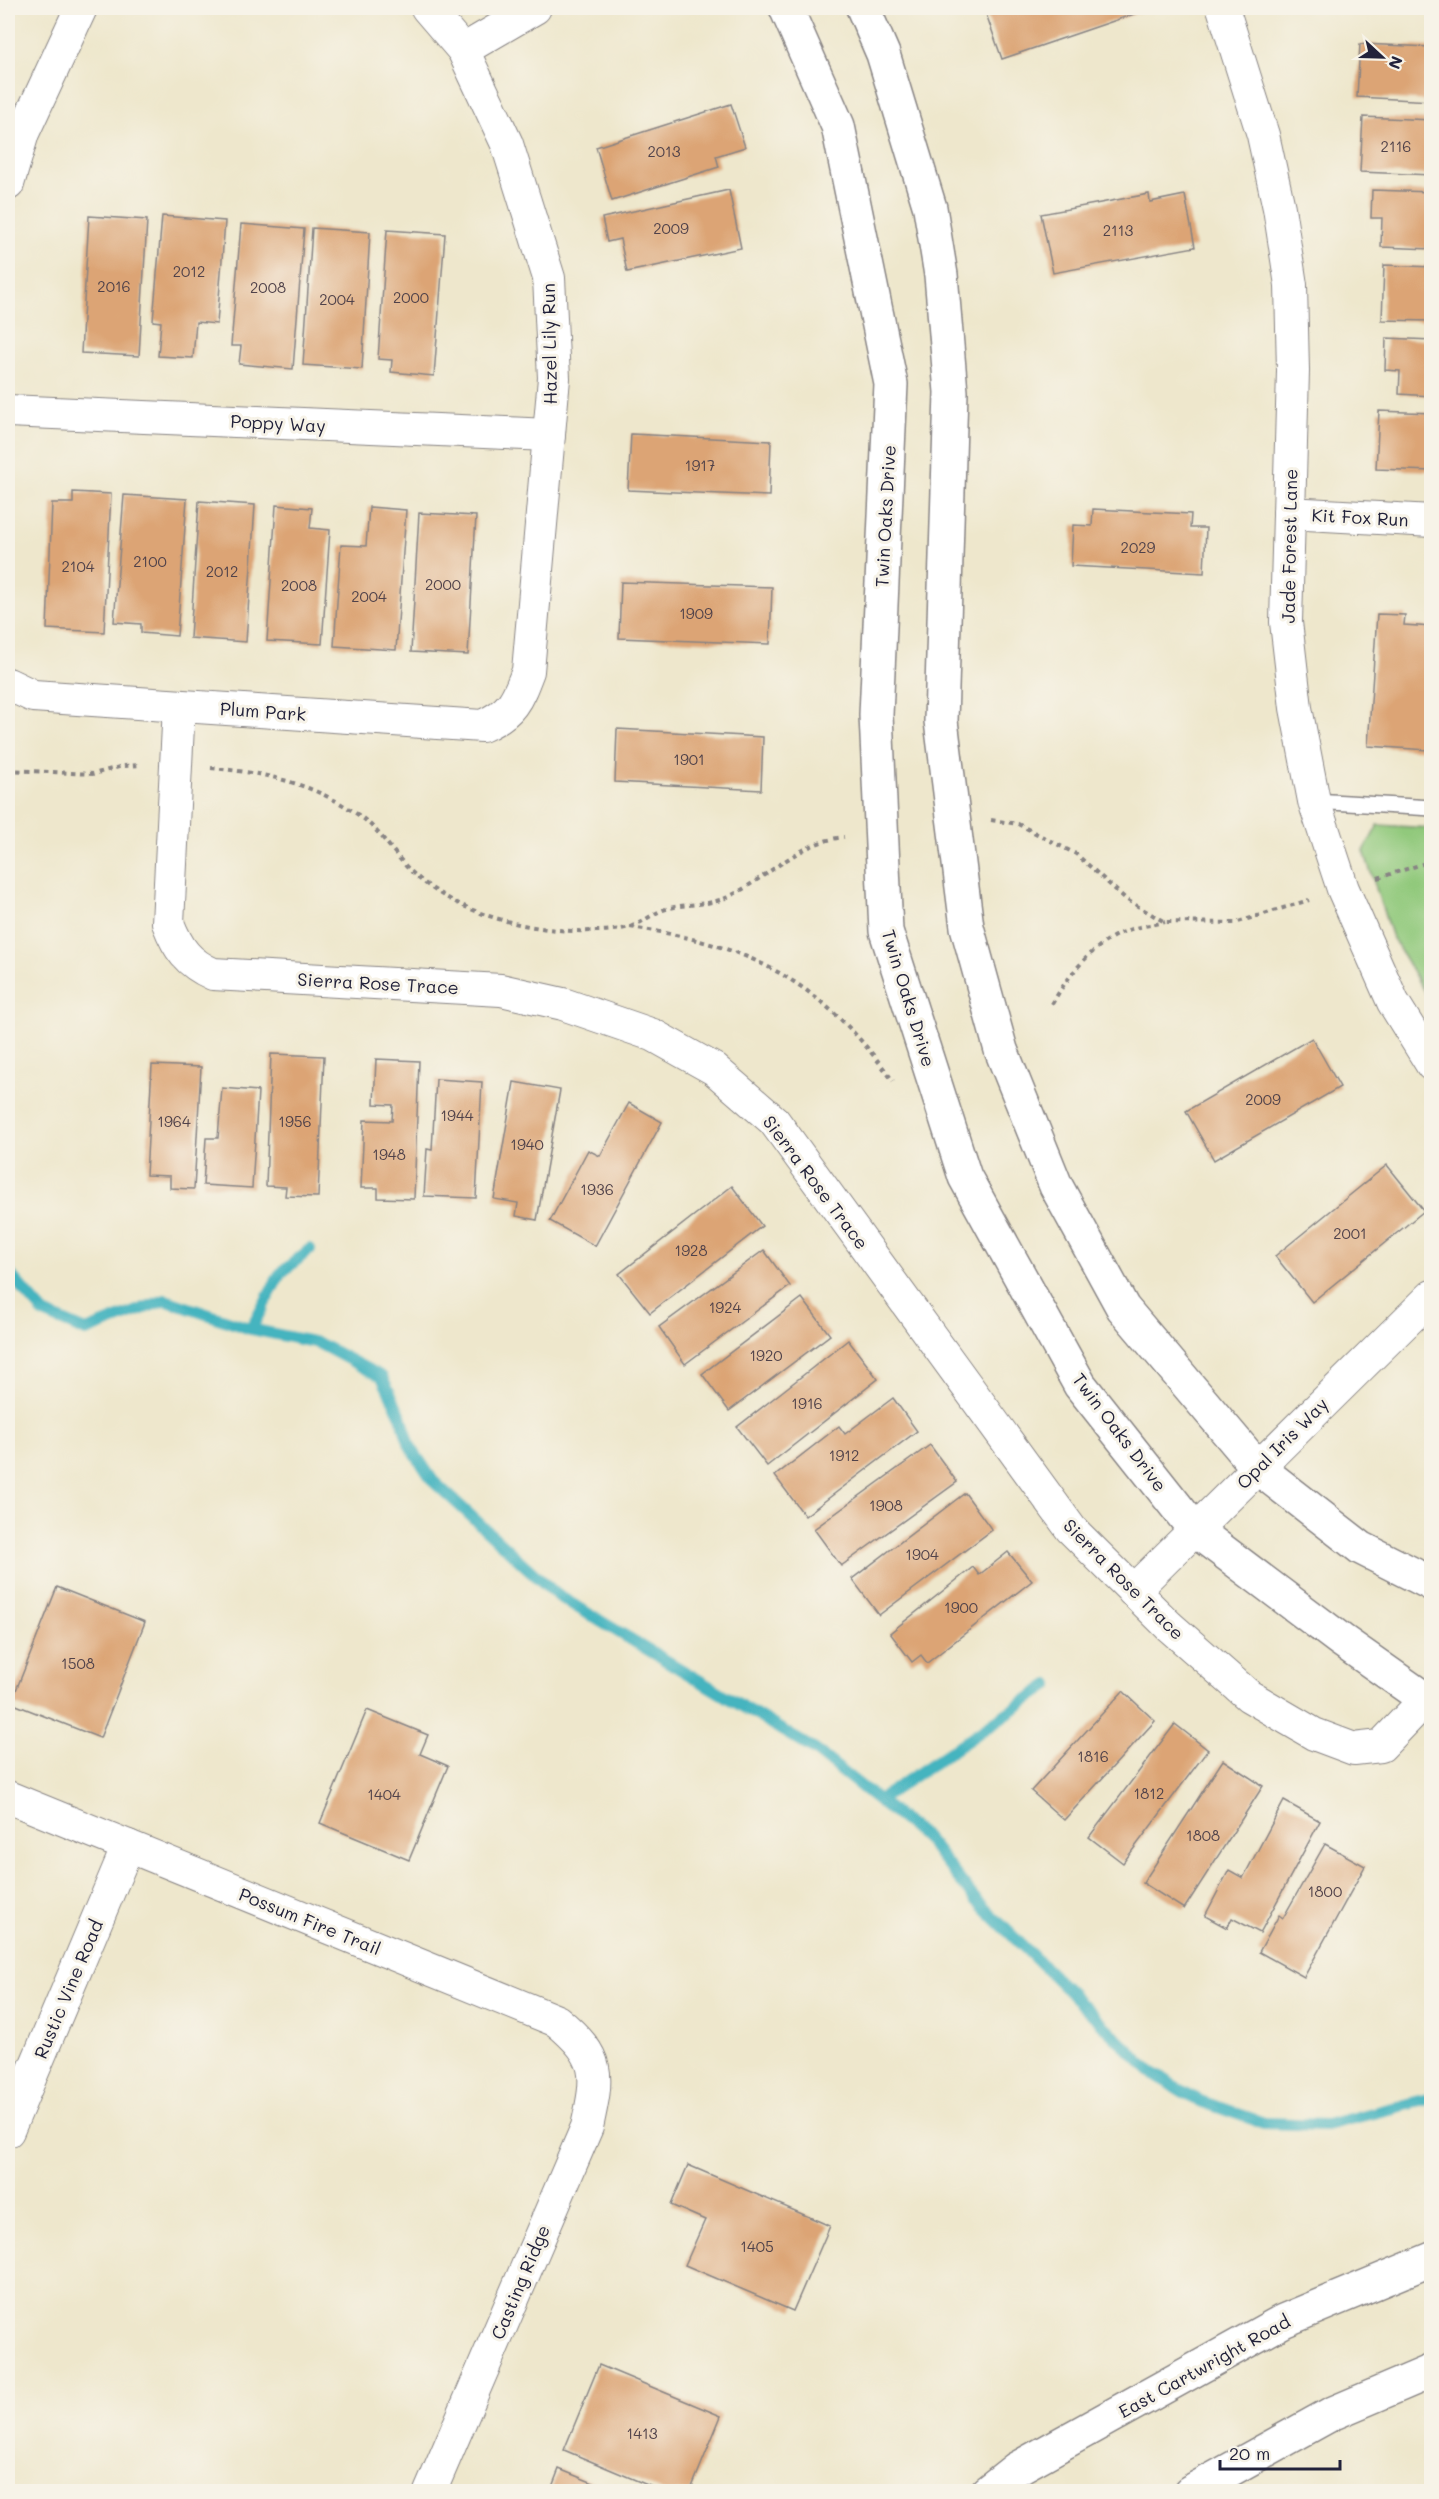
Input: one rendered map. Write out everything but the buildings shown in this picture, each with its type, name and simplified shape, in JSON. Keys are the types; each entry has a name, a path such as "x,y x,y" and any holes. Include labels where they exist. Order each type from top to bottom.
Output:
{"street":[{"path":"8,184 22,133 81,8"},
{"name":"Hazel Lily Run","path":"427,8 463,50 507,144 549,278 554,378 528,671 514,705"},
{"path":"463,50 535,8"},
{"name":"Twin Oaks Drive","path":"786,8 838,126 891,384 876,715 886,932 965,1177 1080,1385 1196,1530 1341,1641 1429,1701"},
{"path":"863,8 884,54 930,208 941,275 951,392 941,721 968,927 1001,1050 1056,1186 1123,1308 1258,1468 1361,1548 1431,1584"},
{"name":"Jade Forest Lane","path":"1223,8 1263,135 1279,208 1291,285 1293,371 1286,622 1296,708 1314,801 1343,889 1393,1002 1431,1065"},
{"name":"Poppy Way","path":"8,411 549,435"},
{"name":"Kit Fox Run","path":"1289,513 1431,521"},
{"name":"Plum Park","path":"8,684 33,696 482,726 500,718 514,705"},
{"name":"Sierra Rose Trace","path":"179,706 168,923 175,942 197,967 213,974 501,990 563,1005 653,1035 714,1070 774,1121 1071,1529 1133,1591 1249,1696 1314,1734 1354,1749 1382,1746 1429,1701"},
{"name":"Opal Iris Way","path":"1133,1591 1431,1296"},
{"name":"Possum Fire Trail","path":"8,1797 557,2021 582,2042 594,2067"},
{"name":"Rustic Vine Road","path":"9,2126 128,1846"},
{"name":"Casting Ridge","path":"430,2492 586,2127 593,2097 594,2067"},
{"name":"East Cartwright Road","path":"987,2492 1016,2469 1283,2321 1431,2259"},
{"path":"1190,2492 1331,2414 1431,2371"}],"lane":[{"path":"1314,801 1431,808"}],"path":[{"path":"8,770 93,774 123,766 177,764 260,772 295,782 361,817 415,875 437,892 479,912 518,924 542,928 594,932 629,927 681,934 718,945 763,964 797,983 847,1024 866,1043 893,1082"},
{"path":"955,826 996,819 1018,824 1076,854 1127,900 1165,922"},
{"path":"629,927 666,909 708,904 729,896 807,847 839,838 882,833"},
{"path":"1372,880 1431,861"},
{"path":"1052,1004 1066,980 1106,942 1127,930 1165,922 1235,922 1318,897"}],"green space":[{"path":"1378,825 1431,828 1431,1003 1391,935 1364,851"}],"waterway":[{"path":"251,1329 280,1274 310,1249"},
{"path":"8,1272 44,1313 86,1331 165,1300 251,1329 318,1343 382,1377 401,1416 410,1446 433,1481 557,1595 815,1750 926,1838 975,1899 1151,2072 1197,2100 1264,2123 1326,2125 1432,2098"},
{"path":"879,1800 1049,1685"}]}
